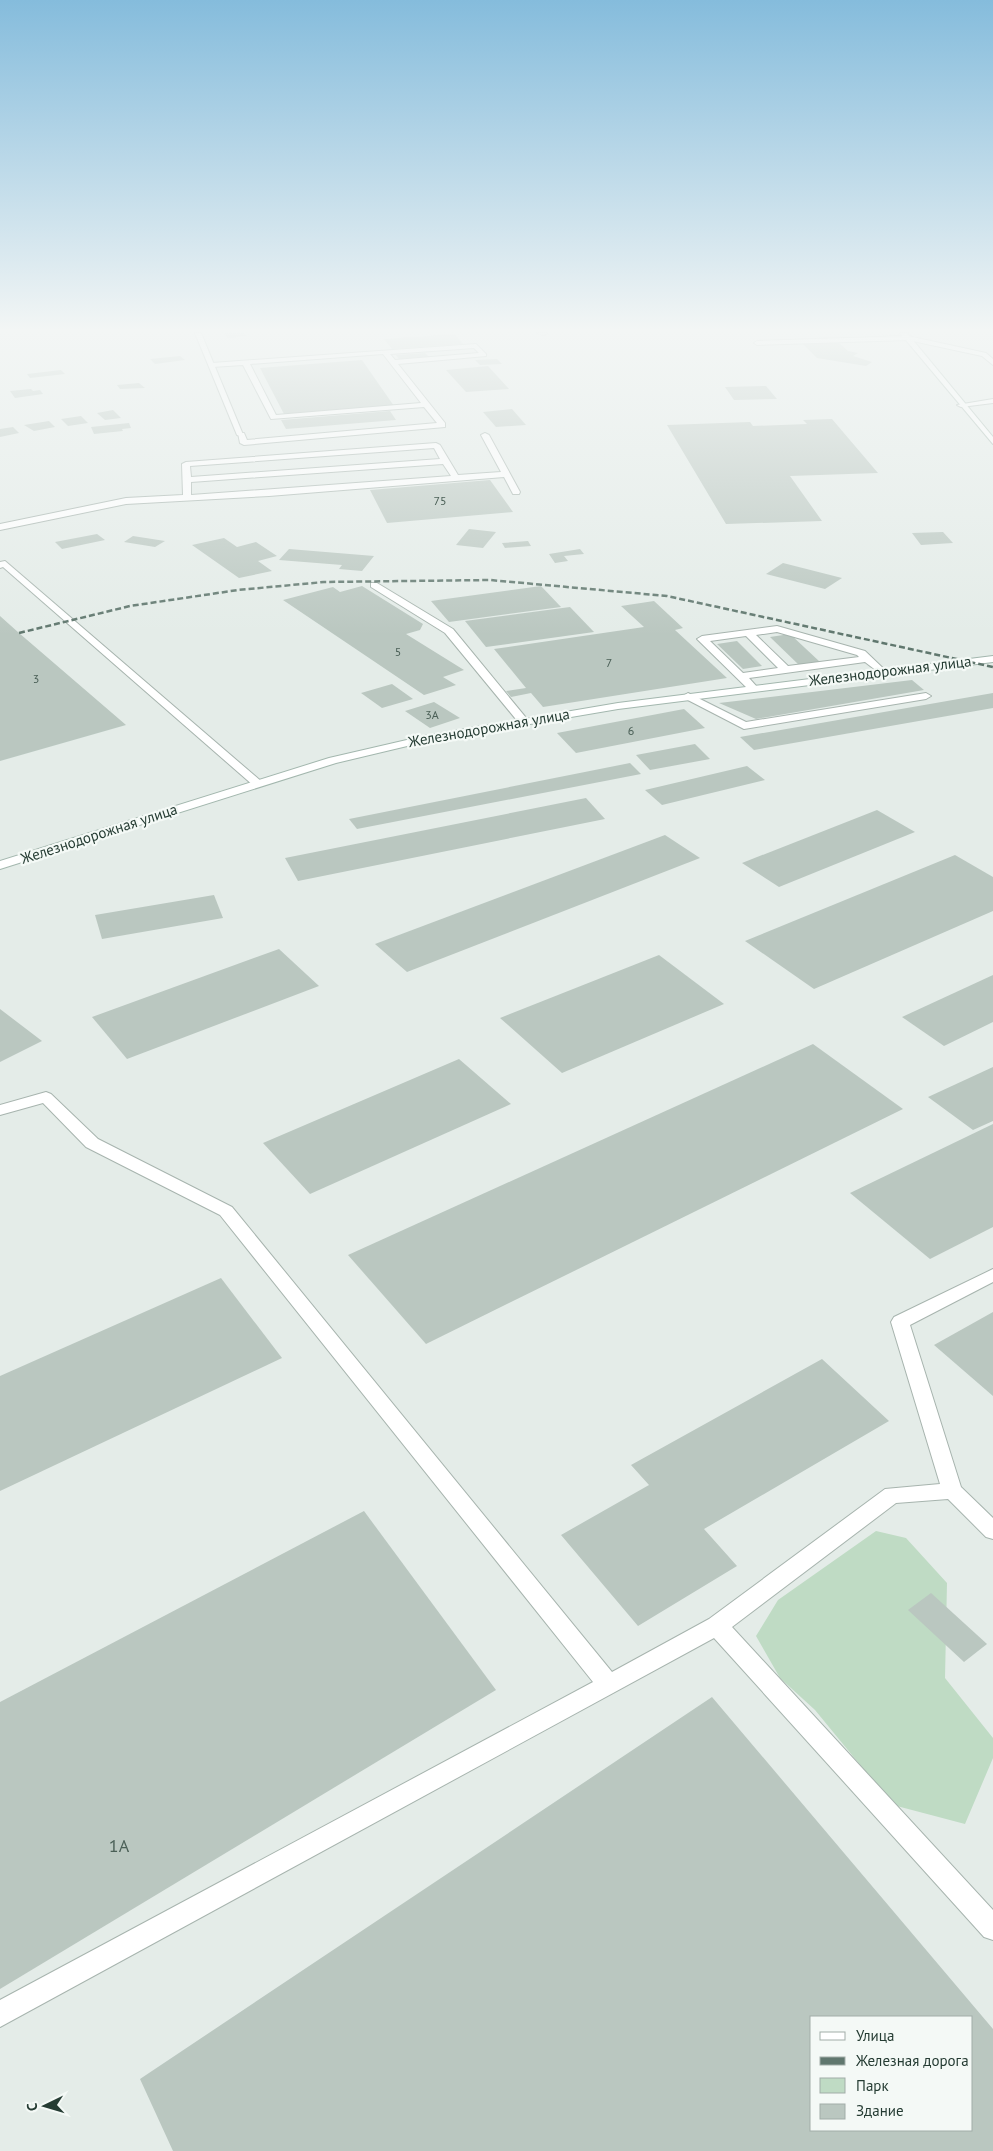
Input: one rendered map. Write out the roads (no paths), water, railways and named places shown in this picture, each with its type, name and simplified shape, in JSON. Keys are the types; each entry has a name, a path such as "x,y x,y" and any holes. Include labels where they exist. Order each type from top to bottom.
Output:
{"street":[{"path":"240,433 244,443 350,433"},
{"path":"485,435 516,492"},
{"path":"187,497 186,464 436,444 456,478"},
{"path":"186,480 446,461"},
{"path":"0,527 126,501 505,474"},
{"path":"0,565 5,564 258,784"},
{"path":"374,585 449,631 522,721"},
{"path":"752,688 702,639 777,629 861,653 882,672"},
{"path":"748,633 786,670"},
{"path":"740,676 866,659"},
{"name":"Железнодорожная улица","path":"0,865 380,748 522,721 688,696 993,659"},
{"path":"688,696 744,726 926,696"},
{"path":"0,1110 46,1097 92,1143 226,1211 609,1685"},
{"path":"993,1275 900,1322 952,1491 993,1531"},
{"path":"0,2014 717,1626 892,1495 952,1491"},
{"path":"717,1626 993,1928"}],"railway":[{"path":"19,633 130,606 238,590 324,582 490,580 667,596 993,667"}]}
